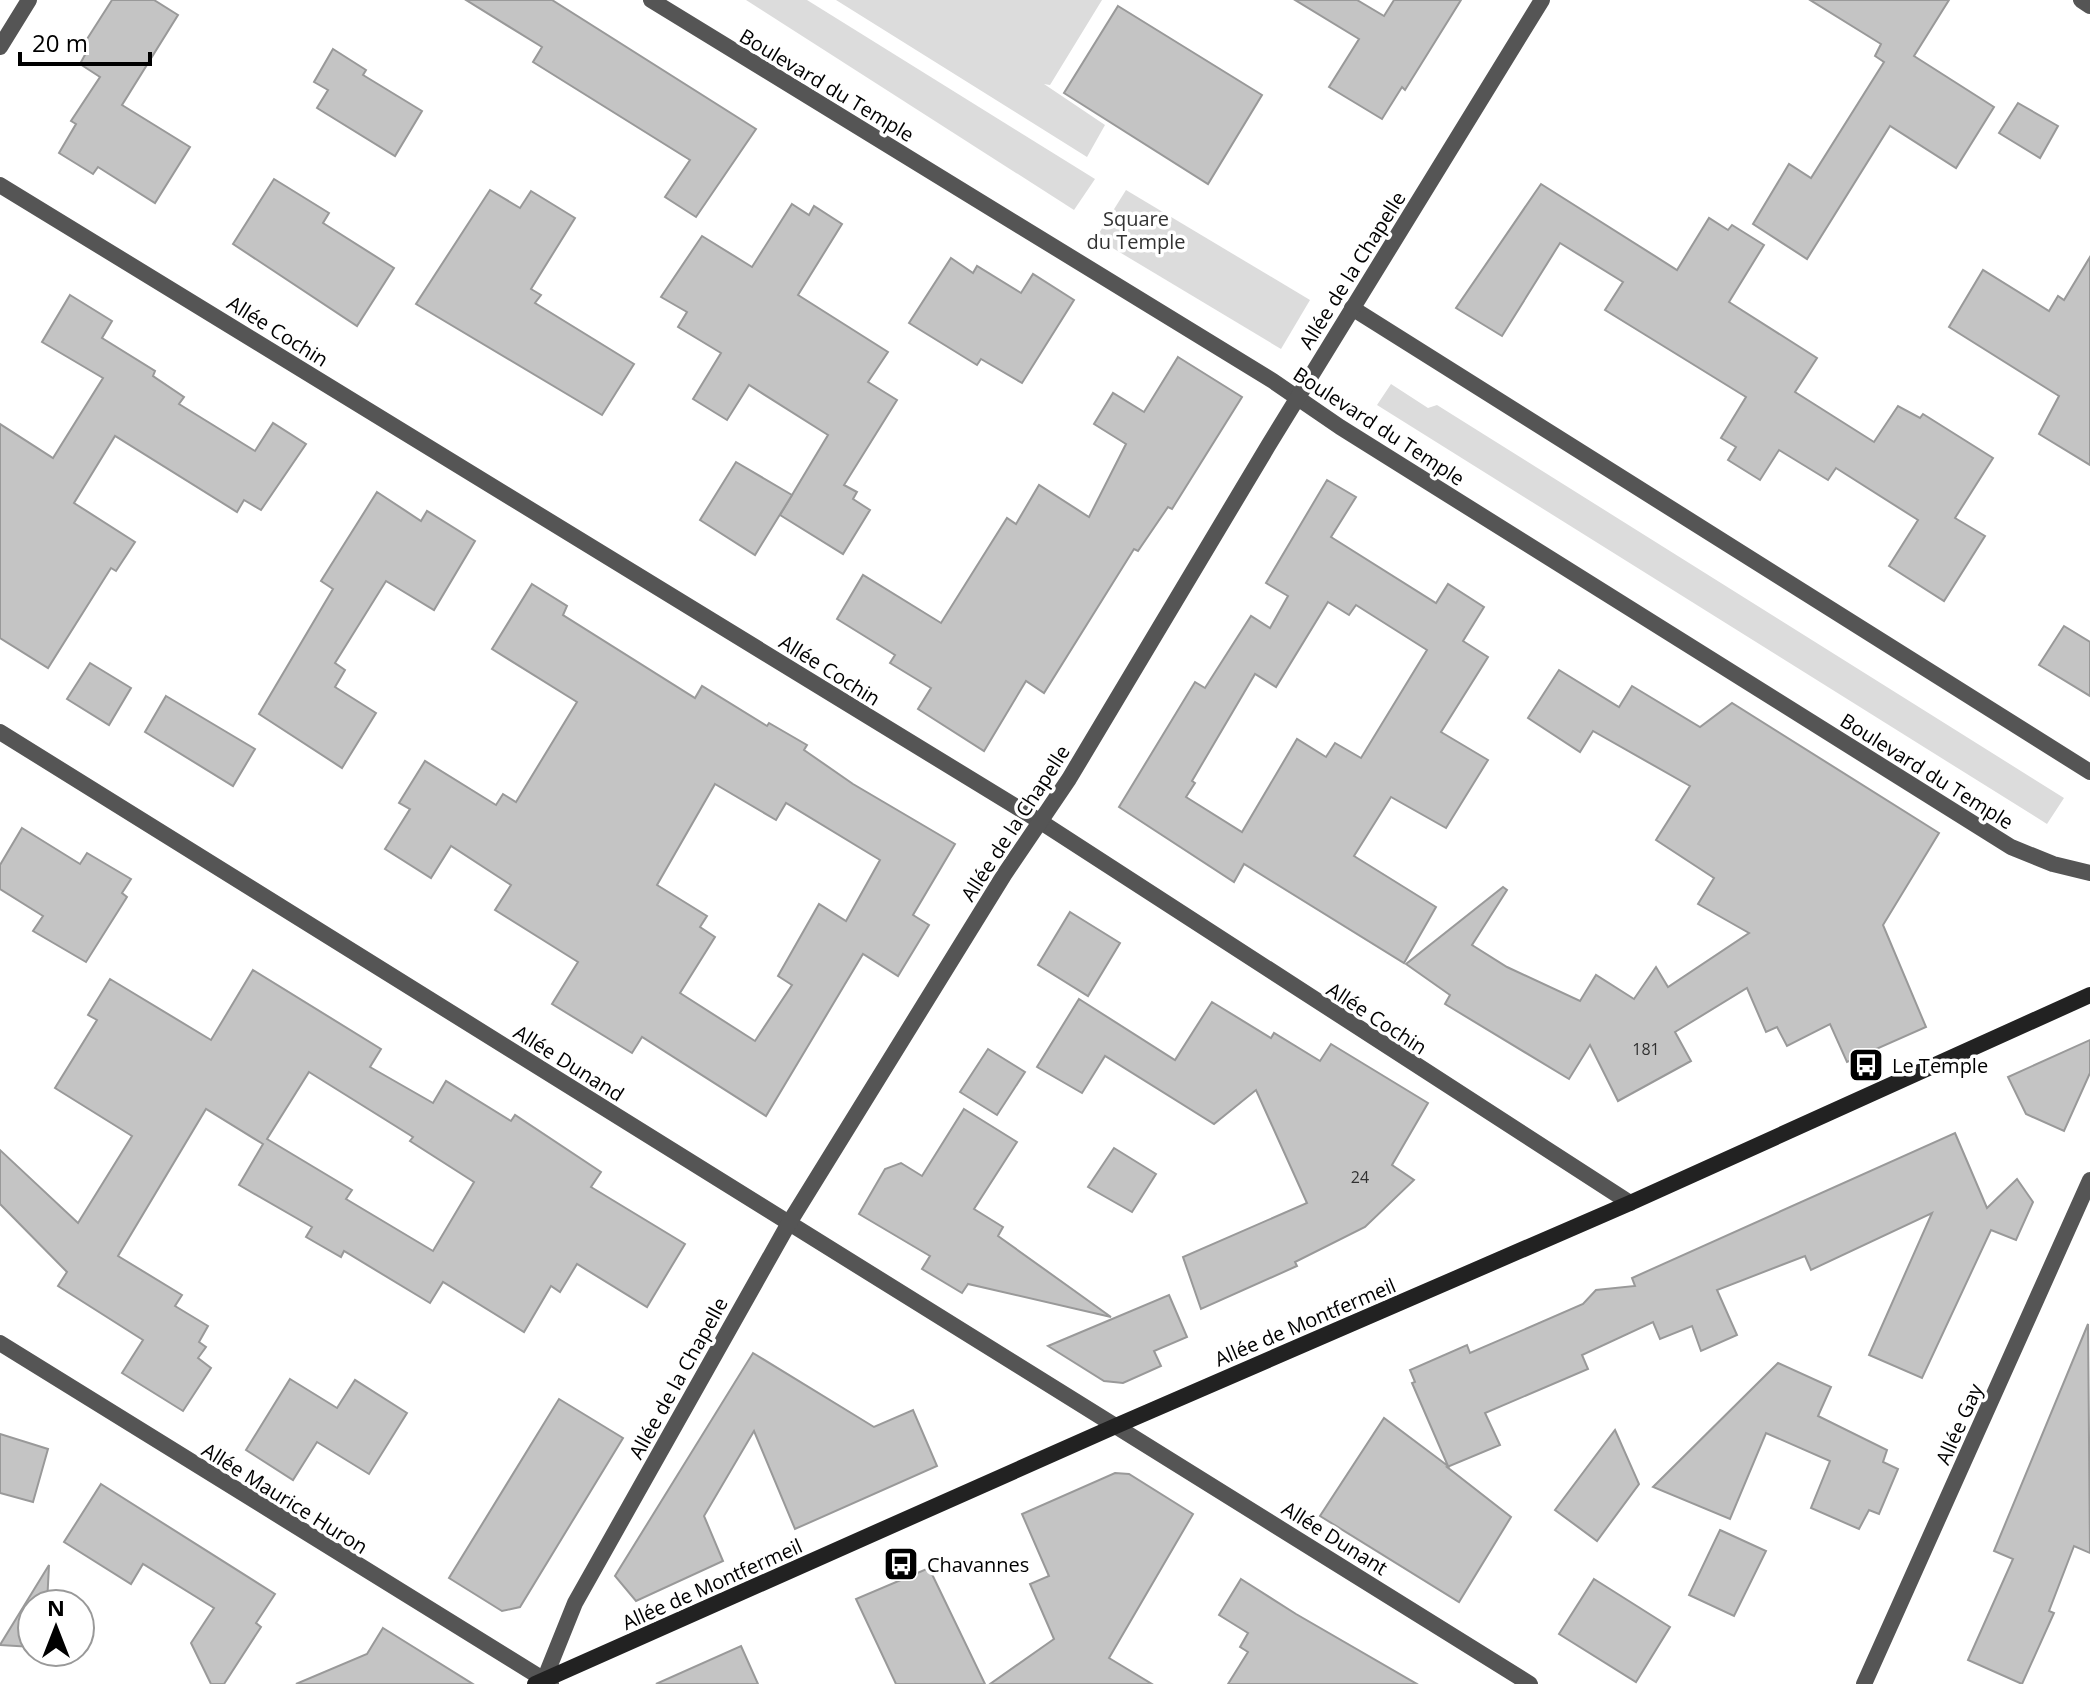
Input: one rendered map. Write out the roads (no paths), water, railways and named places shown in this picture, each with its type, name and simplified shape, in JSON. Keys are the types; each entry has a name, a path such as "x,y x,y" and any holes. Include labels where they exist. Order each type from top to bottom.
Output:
{"main road":[{"name":"Allée de Montfermeil","path":"543,1683 1118,1425 1630,1203 2090,995"}],"street":[{"path":"0,47 29,0"},
{"name":"Boulevard du Temple","path":"651,0 1298,397 1353,435 2011,847 2053,864 2090,873"},
{"name":"Allée de la Chapelle","path":"543,1683 575,1603 789,1223 1004,875 1041,822 1542,0"},
{"path":"2081,0 2090,6"},
{"name":"Allée Cochin","path":"0,185 1041,822 1630,1203"},
{"path":"1352,308 2090,772"},
{"name":"Allée Dunand","path":"0,732 1080,1405 1118,1425"},
{"name":"Allée Gay","path":"1864,1684 2090,1180"},
{"name":"Allée Maurice Huron","path":"0,1343 543,1683"},
{"name":"Allée Dunant","path":"1118,1425 1530,1684"}],"place":[{"name":"Le Temple","path":"1866,1065"},
{"name":"Chavannes","path":"901,1564"}],"park label":[{"name":"Square du Temple","path":"1136,230"}]}
